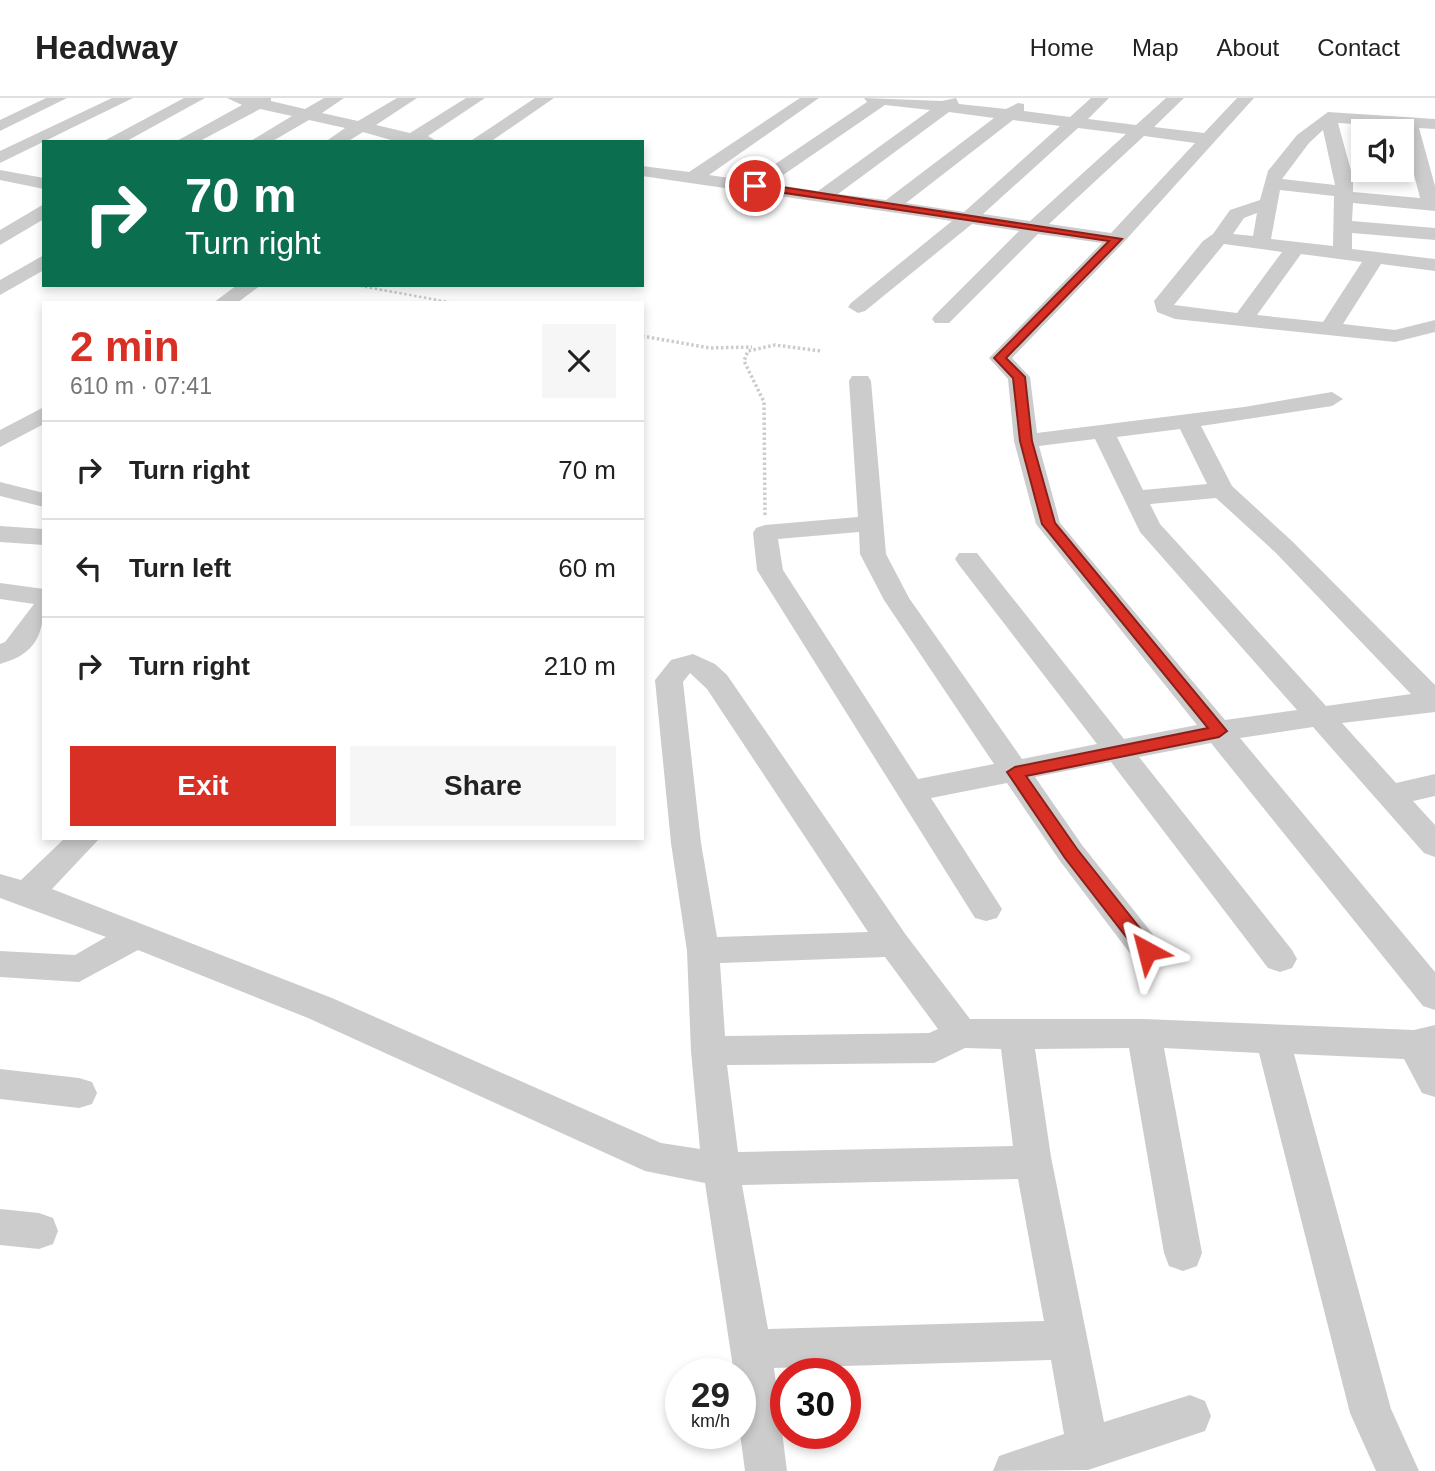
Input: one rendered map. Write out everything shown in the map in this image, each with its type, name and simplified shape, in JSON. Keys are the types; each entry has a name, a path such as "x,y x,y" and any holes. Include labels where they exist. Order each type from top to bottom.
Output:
{"street":[{"path":"0,126 59,98"},
{"path":"0,158 125,98"},
{"path":"115,140 197,98"},
{"path":"235,98 263,101 412,140"},
{"path":"261,140 335,98"},
{"path":"337,140 409,98"},
{"path":"417,140 477,98"},
{"path":"481,140 546,98"},
{"path":"694,177 811,98"},
{"path":"755,186 880,98 951,103 1009,116 1209,139"},
{"path":"891,206 1030,98"},
{"path":"859,307 970,216 1101,98"},
{"path":"942,319 1034,227 1142,132 1176,98"},
{"path":"1246,98 1116,239 1000,358 1019,377 1026,441 1048,524 1435,996"},
{"path":"188,140 263,101"},
{"path":"823,197 951,103"},
{"path":"1261,243 1274,175 1303,139 1328,117 1360,119"},
{"path":"1328,117 1345,194 1342,255"},
{"path":"1414,122 1435,124"},
{"path":"1272,183 1433,205 1414,139"},
{"path":"644,171 1116,239"},
{"path":"0,175 36,180"},
{"path":"0,195 36,180"},
{"path":"1268,203 1237,214 1220,238 1210,245 1169,295 1164,307 1175,313 1395,336 1435,326"},
{"path":"0,239 42,211"},
{"path":"1342,226 1435,234"},
{"path":"1220,238 1435,265"},
{"path":"1242,321 1295,248"},
{"path":"1329,330 1374,259"},
{"path":"0,289 42,262"},
{"path":"226,301 248,287"},
{"path":"860,381 873,554 897,600 1015,772 1071,853 1147,951"},
{"path":"1026,441 1332,399"},
{"path":"0,440 42,415"},
{"path":"1187,421 1222,490 1284,547 1434,701"},
{"path":"1103,432 1149,527 1435,845"},
{"path":"0,489 42,500"},
{"path":"1136,502 1140,498 1158,495 1222,490"},
{"path":"0,501 42,501"},
{"path":"871,523 765,533 771,570 986,909"},
{"path":"0,534 42,537"},
{"path":"968,559 1280,960"},
{"path":"0,591 42,597"},
{"path":"0,655 15,648 42,612"},
{"path":"766,1471 751,1349 721,1169 708,1051 703,951 686,843 669,680 681,666 694,663 718,682 894,944 961,1033"},
{"path":"909,791 1219,731 1434,701"},
{"path":"1390,795 1435,785"},
{"path":"14,890 82,840"},
{"path":"14,890 320,1008 400,1046 659,1158 721,1169 1034,1162"},
{"path":"0,964 79,969 134,937"},
{"path":"703,951 894,944"},
{"path":"708,1051 934,1048 961,1033 1144,1033 1424,1043 1435,1082"},
{"path":"1144,1033 1183,1253"},
{"path":"1016,1035 1034,1162 1088,1449"},
{"path":"1272,1039 1371,1413 1398,1471"},
{"path":"0,1084 79,1093"},
{"path":"0,1227 39,1231"},
{"path":"751,1349 1066,1340"},
{"path":"1014,1471 1191,1416"}],"path":[{"path":"366,287 443,301"},
{"path":"644,336 710,348 775,345 821,351"},
{"path":"757,347 748,351 744,361 764,402 765,533"}],"route":[{"path":"755,186 1116,239 1000,358 1019,377 1026,441 1048,524 1065,548 1219,731 1015,772 1071,853 1147,951"}]}
